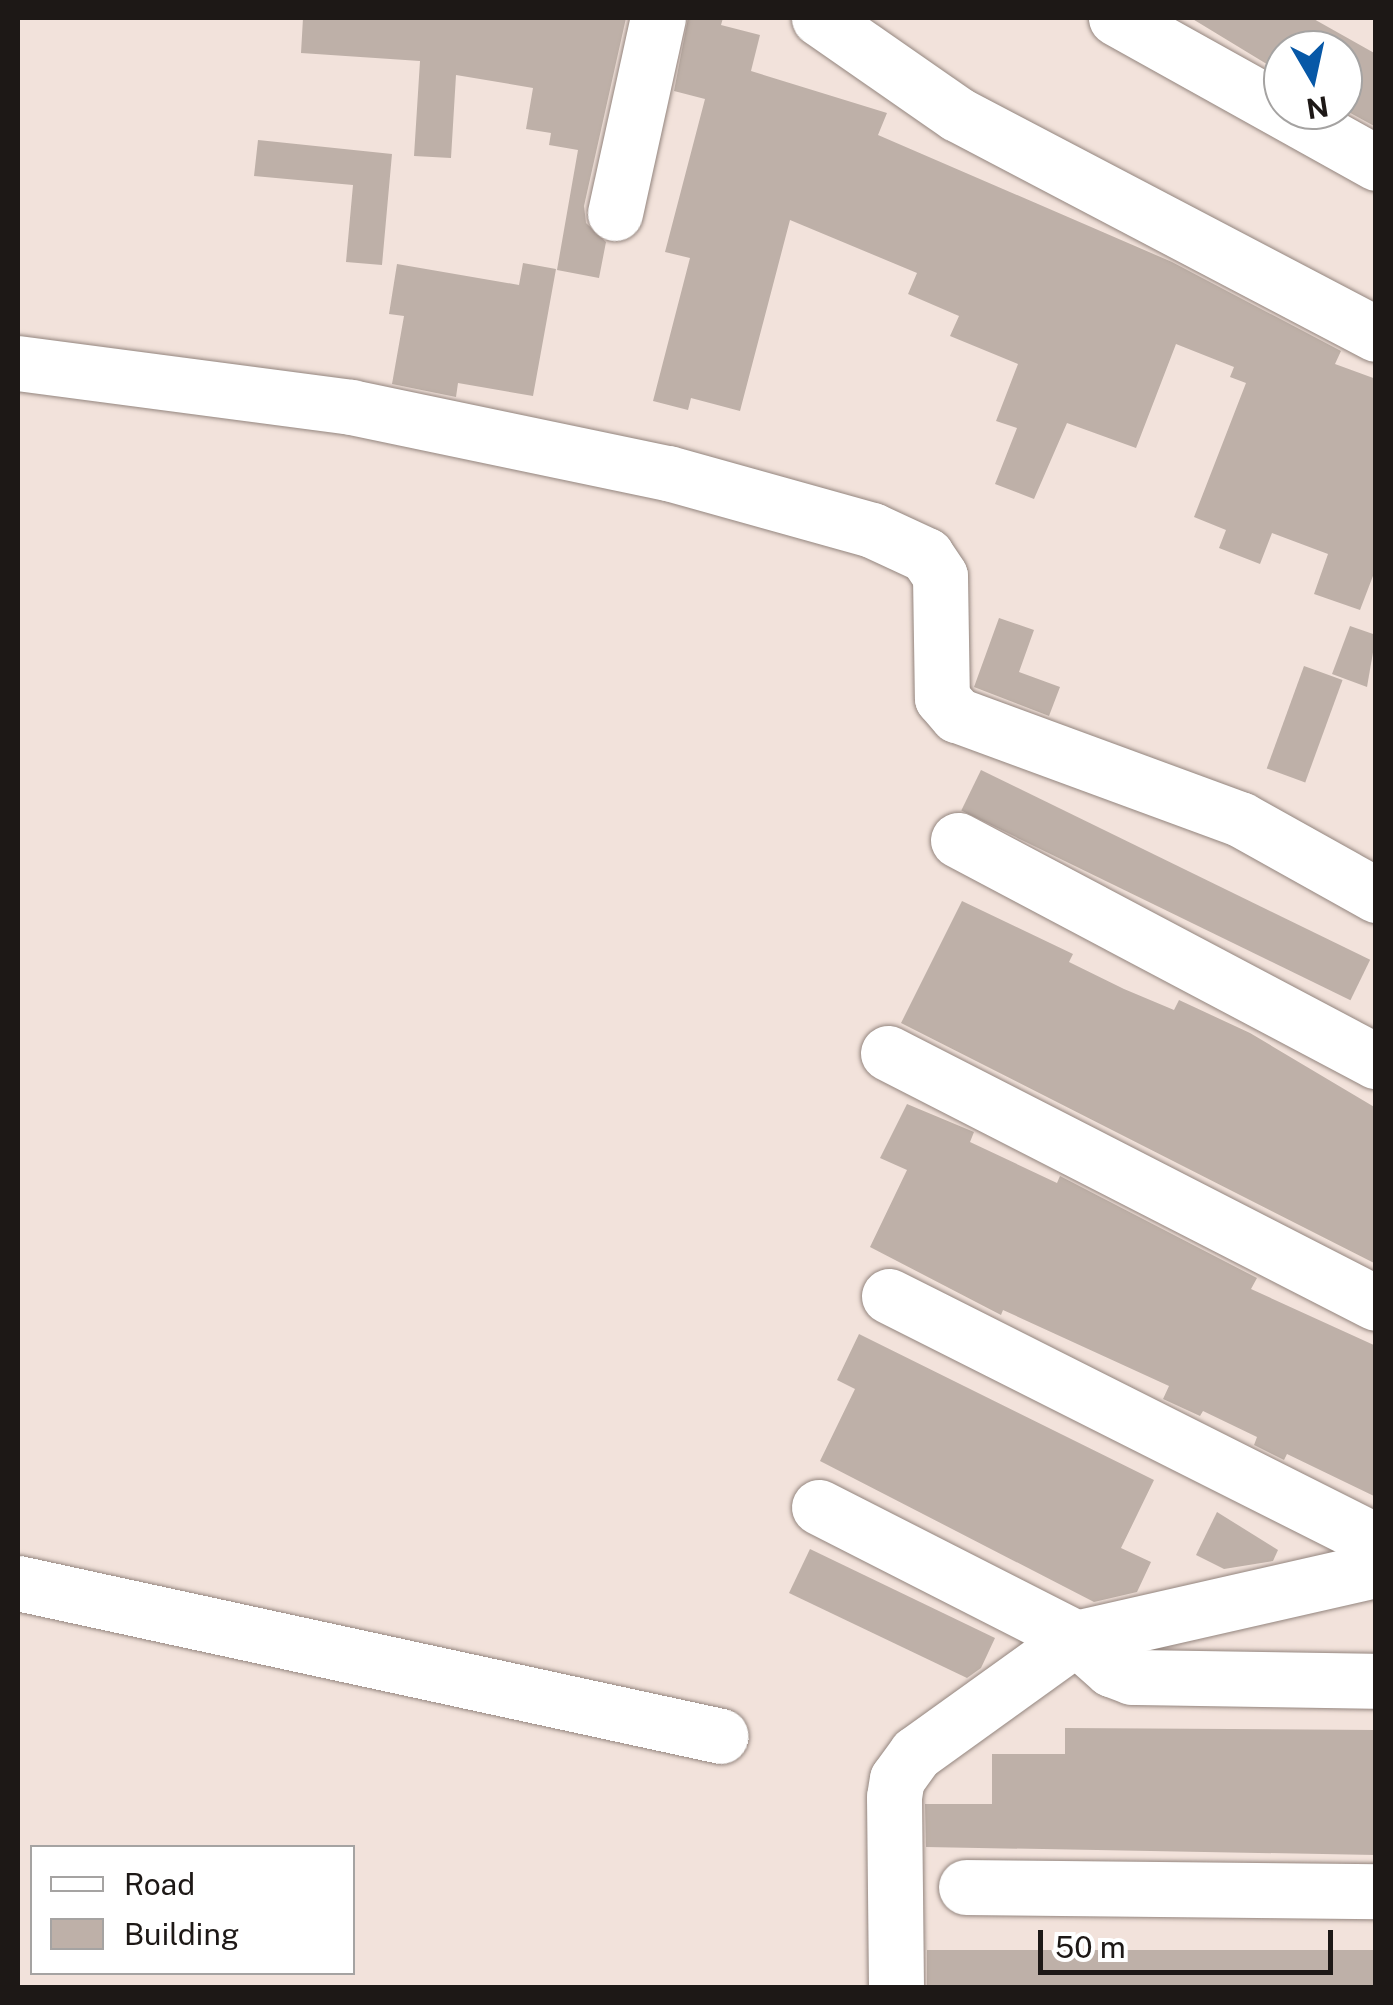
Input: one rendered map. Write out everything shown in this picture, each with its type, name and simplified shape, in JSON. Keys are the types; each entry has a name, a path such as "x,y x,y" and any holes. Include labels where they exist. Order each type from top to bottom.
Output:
{"street":[{"path":"615,213 658,18"},
{"path":"819,18 957,114 1376,334"},
{"path":"1116,18 1376,163"},
{"path":"18,363 351,407 668,473 872,530 926,555 940,576 942,698 957,716 1240,819 1376,895"},
{"path":"958,840 1376,1062"},
{"path":"888,1053 1376,1303"},
{"path":"889,1296 1376,1541"},
{"path":"819,1507 1076,1638 1111,1669 1165,1682 1376,1681"},
{"path":"896,1988 894,1798 906,1762 1076,1638 1376,1570"},
{"path":"18,1583 721,1736"},
{"path":"966,1888 1376,1891"}],"building":[{"path":"303,18 626,18 584,206 586,223 606,242 599,278 557,270 578,150 549,145 551,133 526,129 533,88 456,75 451,158 414,156 420,61 301,53"},
{"path":"688,18 723,18 721,25 760,35 751,71 887,113 878,135 1172,262 1341,351 1335,364 1376,379 1376,568 1360,610 1314,594 1328,554 1272,533 1260,564 1219,548 1226,530 1194,517 1246,383 1230,377 1234,367 1176,344 1136,448 1067,423 1034,499 995,484 1017,428 996,421 1018,364 950,336 959,316 908,294 917,273 790,220 740,411 691,398 688,410 653,401 690,258 665,252 705,99 674,91"},
{"path":"1191,18 1312,18 1333,30 1263,30 1263,62"},
{"path":"1363,47 1376,54 1376,127 1363,120"},
{"path":"258,140 392,154 382,265 346,262 353,185 254,176"},
{"path":"523,263 556,269 533,396 458,383 456,397 392,384 404,316 389,314 397,264 519,285"},
{"path":"999,618 1034,630 1019,672 1060,687 1049,716 974,687"},
{"path":"1350,626 1376,635 1367,687 1332,674"},
{"path":"1304,666 1343,680 1305,782 1267,768"},
{"path":"981,770 1370,960 1350,1000 961,810"},
{"path":"962,901 1073,954 1069,962 1124,989 1174,1010 1179,1000 1250,1033 1376,1108 1376,1264 901,1023"},
{"path":"907,1104 974,1132 970,1142 1057,1183 1060,1176 1257,1278 1251,1289 1376,1346 1376,1497 1287,1454 1284,1460 1254,1445 1257,1437 1203,1411 1200,1416 1163,1399 1169,1386 1003,1310 1001,1315 870,1247 907,1170 880,1158"},
{"path":"859,1334 1154,1480 1121,1548 1151,1562 1137,1592 1094,1602 820,1461 855,1389 837,1380"},
{"path":"1217,1512 1278,1550 1273,1561 1224,1569 1196,1555"},
{"path":"810,1549 995,1638 981,1668 967,1678 789,1593"},
{"path":"1065,1728 1375,1730 1376,1855 926,1847 925,1804 992,1804 992,1754 1065,1754"},
{"path":"927,1950 1375,1950 1375,1988 927,1988"}]}
